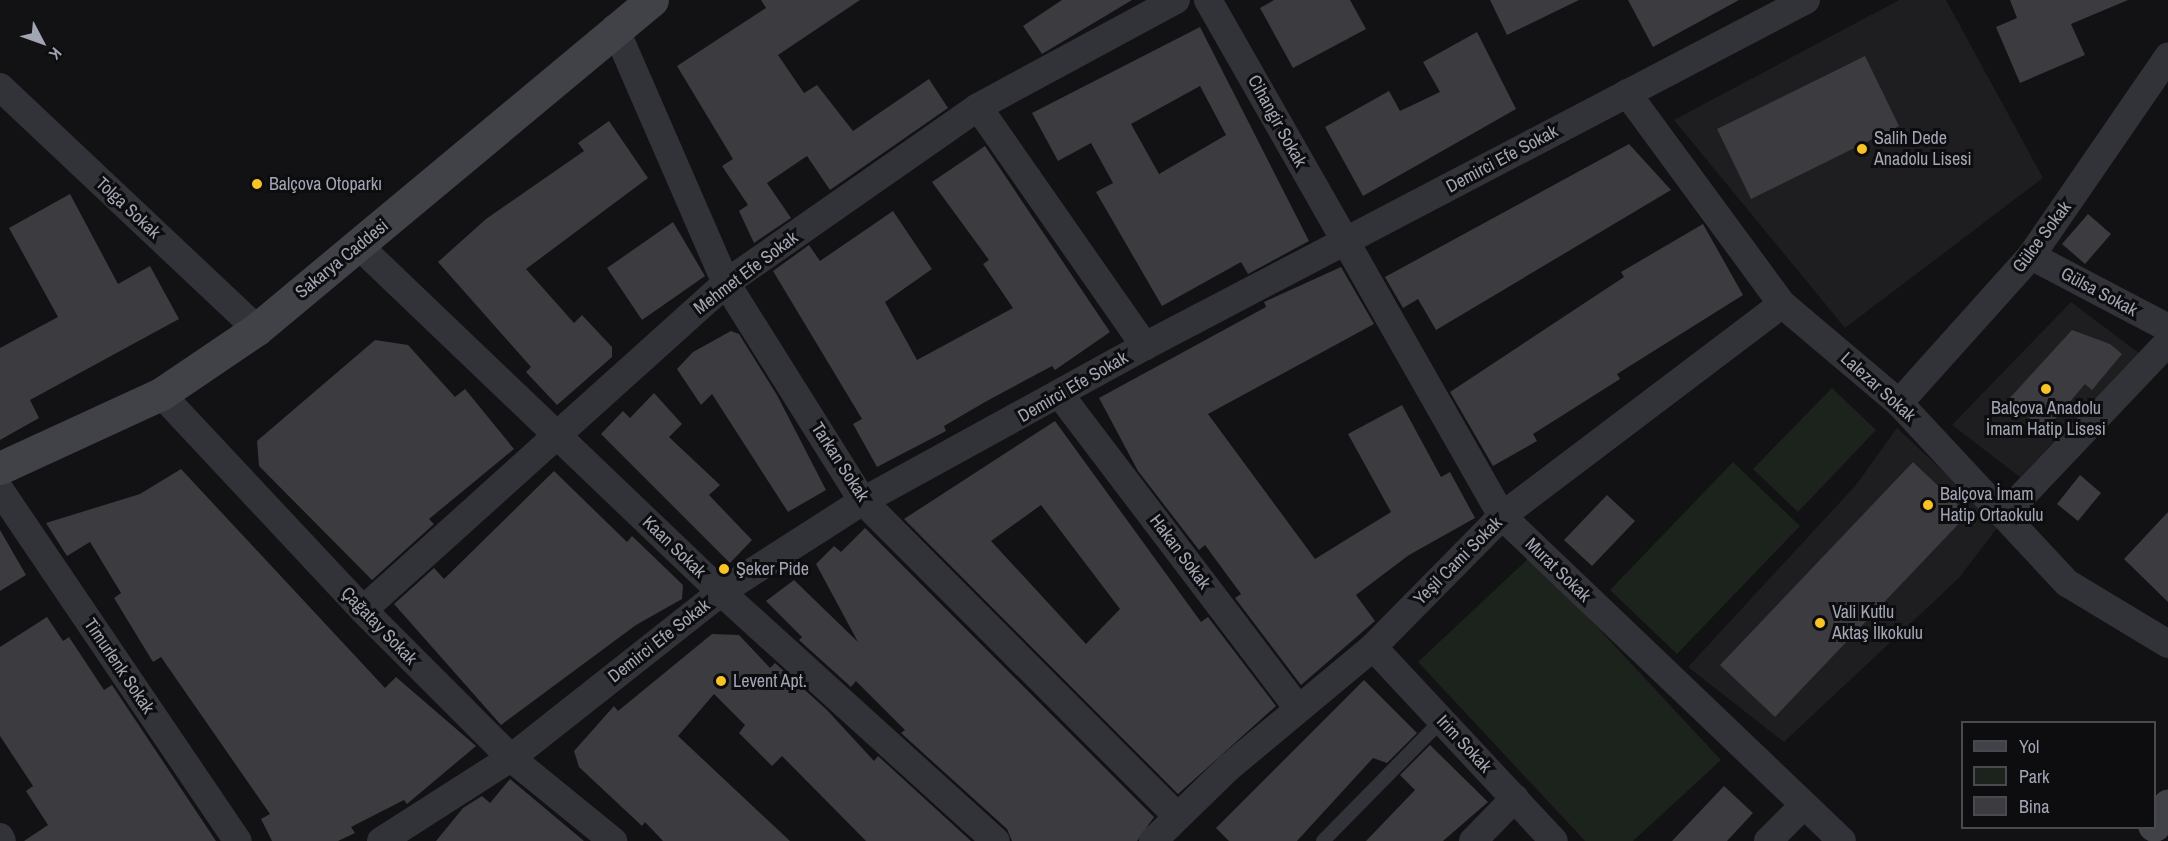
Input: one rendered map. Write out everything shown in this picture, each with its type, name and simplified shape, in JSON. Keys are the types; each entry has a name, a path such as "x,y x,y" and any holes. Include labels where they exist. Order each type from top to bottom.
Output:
{"main road":[{"name":"Sakarya Caddesi","path":"0,468 161,394 257,329 359,246 615,28 652,0"},
{"path":"2156,823 2168,806"}],"street":[{"name":"Mehmet Efe Sokak","path":"363,610 726,283 978,107 1176,0"},
{"name":"Cihangir Sokak","path":"1208,0 1345,242"},
{"name":"Demirci Efe Sokak","path":"381,841 511,758 721,592 863,501 1061,396 1144,346 1626,93 1765,9 1806,0"},
{"name":"Tarkan Sokak","path":"615,28 726,283 863,501 1177,816"},
{"name":"Gülce Sokak","path":"1899,403 2031,256 2168,57"},
{"name":"Tolga Sokak","path":"0,87 257,329"},
{"name":"Lalezar Sokak","path":"1626,93 1782,304 1899,403 2067,583 2168,644"},
{"path":"978,107 1144,346"},
{"name":"Murat Sokak","path":"1345,242 1502,516 1842,841"},
{"name":"Kaan Sokak","path":"359,246 721,592 996,841"},
{"name":"Gülsa Sokak","path":"2031,256 2168,328"},
{"name":"Yeşil Cami Sokak","path":"1153,841 1177,816 1298,708 1373,647 1502,516 1782,304"},
{"path":"2004,515 2168,342"},
{"name":"Çağatay Sokak","path":"161,394 363,610 511,758 613,841"},
{"name":"Hakan Sokak","path":"1061,396 1298,708"},
{"name":"Timurlenk Sokak","path":"0,490 238,841"},
{"name":"Irim Sokak","path":"1373,647 1554,841"},
{"path":"1473,841 1515,798"},
{"path":"1768,841 1804,805"}],"lane":[{"path":"1323,841 1442,720"}],"shaded area":[{"name":"Salih Dede Anadolu Lisesi","path":"1899,0 1946,0 2043,178 1845,328 1674,120"},
{"name":"Balçova Anadolu İmam Hatip Lisesi","path":"2071,302 2139,353 2020,477 1952,425"},
{"name":"Vali Kutlu Aktaş İlkokulu","path":"1897,428 2000,524 1959,578 1784,742 1688,667 1856,485"}],"green space":[{"path":"1832,388 1876,430 1798,512 1753,469"},
{"path":"1733,462 1800,526 1677,654 1610,590"},
{"path":"1531,556 1721,760 1633,841 1585,841 1418,662"}],"building":[{"path":"761,0 860,0 778,55 804,93 817,85 853,131 929,79 948,108 830,190 807,156 767,183 791,218 754,243 739,211 748,205 722,166 733,159 677,66 766,8"},
{"path":"1062,0 1132,0 1042,54 1023,26"},
{"path":"1274,0 1350,0 1366,29 1293,68 1260,8"},
{"path":"1490,0 1579,0 1507,35"},
{"path":"1628,0 1739,0 1653,47"},
{"path":"2010,0 2128,0 2071,24 2085,55 2020,83 1996,27 2017,18"},
{"path":"1200,27 1309,241 1248,274 1241,262 1162,306 1096,192 1113,183 1091,143 1058,161 1032,113","holes":["1200,86 1226,135 1159,174 1131,124"]},
{"path":"1477,32 1516,109 1363,196 1325,127 1389,91 1400,111 1440,92 1423,62"},
{"name":"Salih Dede Anadolu Lisesi","path":"1865,56 1899,126 1751,199 1717,129"},
{"path":"609,121 648,178 526,269 574,323 582,315 612,347 612,357 557,405 526,372 531,367 438,262 486,219 584,151 578,143"},
{"path":"1629,144 1671,190 1436,330 1418,299 1403,308 1385,277"},
{"path":"985,146 1110,332 1055,370 1052,366 985,402 944,426 946,431 877,467 853,424 862,419 773,271 809,245 820,261 893,211 932,269 885,302 917,360 1013,308 983,264 989,260 932,182"},
{"path":"70,194 118,284 150,266 179,319 30,400 39,418 0,440 0,348 58,317 9,228"},
{"path":"2088,214 2111,234 2085,264 2062,244"},
{"path":"673,222 705,276 642,320 607,268"},
{"path":"1703,224 1743,295 1617,374 1620,379 1533,434 1537,441 1493,466 1450,392 1624,277 1621,272"},
{"path":"1341,267 1374,324 1208,414 1315,559 1391,512 1348,434 1402,405 1441,477 1450,472 1475,518 1409,555 1356,595 1375,621 1301,685 1235,598 1241,594 1205,545 1199,550 1138,471 1099,398 1266,307 1264,302"},
{"path":"2072,330 2110,344 2122,354 2092,390 2085,384 2045,431 2008,400"},
{"path":"731,331 739,334 777,395 826,490 788,512 712,394 701,405 677,369 693,352"},
{"path":"375,340 408,345 455,397 465,389 514,449 429,519 434,524 372,580 259,466 257,441"},
{"path":"654,393 682,424 669,437 720,485 709,495 752,540 730,563 601,434 623,411 630,418"},
{"path":"1055,421 1201,622 1208,617 1276,706 1178,794 904,519","holes":["1041,505 1120,609 1086,644 991,541"]},
{"path":"1913,462 1968,514 1775,717 1720,665"},
{"path":"181,469 385,688 396,677 476,746 407,804 404,800 351,827 355,833 338,841 272,841 261,819 270,814 161,657 153,662 114,598 121,593 90,542 67,556 46,523 140,494"},
{"path":"554,471 627,542 632,536 683,585 682,599 636,625 501,725 394,604 434,568 444,579"},
{"path":"2080,475 2101,493 2078,521 2057,504"},
{"path":"1607,495 1635,521 1592,566 1564,540"},
{"path":"2168,512 2168,602 2124,559"},
{"path":"865,528 1154,817 1137,841 1012,841 1007,829 901,733 905,730 856,681 851,687 799,640 802,637 766,601 794,580 858,642 816,564 834,546 841,552"},
{"path":"0,530 26,575 0,591"},
{"path":"47,617 63,641 69,637 104,690 112,685 216,841 24,841 48,825 26,791 33,786 0,736 0,647"},
{"path":"712,634 739,635 770,668 775,663 827,710 874,761 878,756 971,841 866,841 782,756 772,766 739,733 745,725 714,694 678,736 790,841 663,841 645,822 642,826 579,767 574,751 614,706 618,711"},
{"path":"1364,680 1417,733 1387,763 1373,758 1297,841 1229,841 1216,828"},
{"path":"1430,745 1488,802 1443,841 1366,841 1415,790 1400,775"},
{"path":"510,779 584,841 436,841 463,808 482,796 490,803"},
{"path":"1724,786 1753,813 1727,841 1672,841"}],"place":[{"name":"Salih Dede Anadolu Lisesi","path":"1862,149"},
{"name":"Balçova Otoparkı","path":"257,184"},
{"name":"Balçova Anadolu İmam Hatip Lisesi","path":"2046,389"},
{"name":"Balçova İmam Hatip Ortaokulu","path":"1928,505"},
{"name":"Şeker Pide","path":"724,569"},
{"name":"Vali Kutlu Aktaş İlkokulu","path":"1820,623"},
{"name":"Levent Apt.","path":"721,681"}]}
